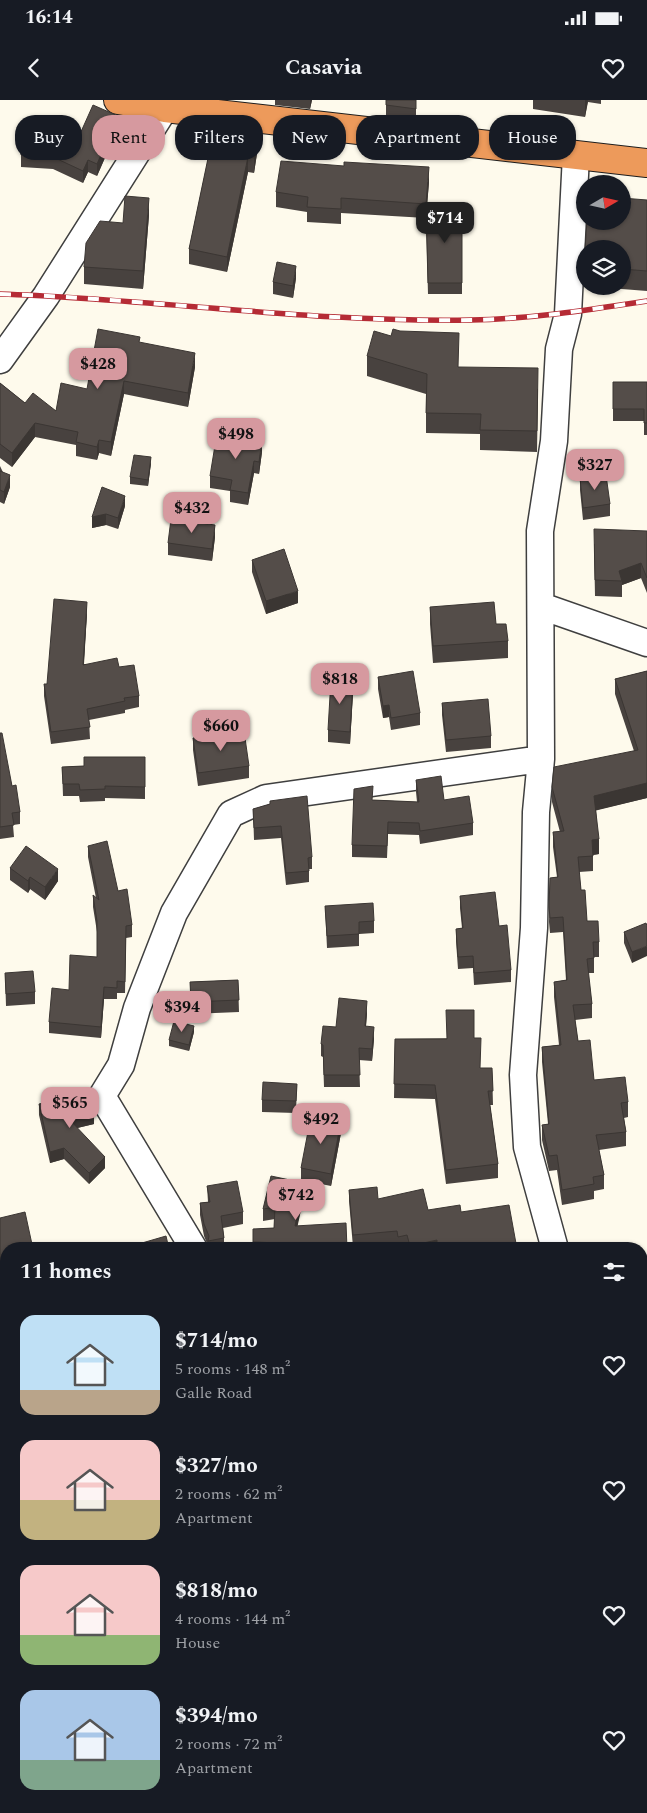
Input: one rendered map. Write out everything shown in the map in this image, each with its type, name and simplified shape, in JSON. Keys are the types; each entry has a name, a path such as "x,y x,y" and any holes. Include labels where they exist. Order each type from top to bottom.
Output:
{"highway":[{"path":"118,100 165,108 489,145"},
{"path":"576,155 647,163"}],"street":[{"path":"0,360 46,296 165,108"},
{"path":"553,1242 527,1147 523,1075 534,928 536,812 541,759 542,606 540,531 554,441 559,349 568,314 576,160"},
{"path":"542,606 647,643"},
{"path":"190,1242 102,1096 121,1065 137,1008 174,913 232,814 266,798 541,759"}],"building":[{"path":"386,100 416,100 416,109 386,105"},
{"path":"93,105 116,115 92,115 92,160 99,160 97,164 88,160 83,171 59,160 82,160 82,130"},
{"path":"208,160 247,160 227,257 189,249"},
{"path":"281,161 344,166 344,162 429,167 426,204 341,198 341,209 307,207 308,197 276,192"},
{"path":"125,196 149,198 143,271 84,267 86,243 100,221 123,223"},
{"path":"631,199 647,200 647,271 631,270 631,240 586,240 586,230 631,230"},
{"path":"462,206 462,283 428,283 426,207"},
{"path":"277,262 296,266 293,286 273,282"},
{"path":"98,329 140,337 139,342 195,353 188,393 124,381 111,442 99,440 97,447 76,442 78,432 35,423 12,453 0,444 0,383 25,403 33,393 56,411 61,383 87,389"},
{"path":"393,329 400,331 459,333 458,367 538,368 537,431 480,430 481,414 426,413 427,374 367,356 374,331 391,336"},
{"path":"613,382 647,382 647,423 644,423 644,409 613,409"},
{"path":"217,433 262,440 259,462 254,461 248,493 230,490 232,480 210,476"},
{"path":"134,455 151,457 148,480 130,477"},
{"path":"0,471 10,475 4,492 0,490"},
{"path":"606,475 610,504 583,508 580,478"},
{"path":"102,487 125,496 118,518 106,514 92,517"},
{"path":"171,519 215,525 212,549 168,543"},
{"path":"594,529 647,531 647,578 641,563 619,571 622,581 595,580"},
{"path":"284,549 298,591 266,601 252,560"},
{"path":"54,599 87,602 83,665 117,658 119,667 134,665 139,696 124,698 125,701 87,709 90,727 51,732 44,684 47,684"},
{"path":"494,602 496,624 506,624 508,641 433,646 430,607"},
{"path":"413,671 420,713 391,718 389,705 383,706 378,677"},
{"path":"647,671 647,783 594,796 599,839 592,840 593,856 578,857 581,890 585,890 587,921 598,921 599,942 593,942 594,958 587,959 592,1004 573,1005 578,1041 590,1040 594,1080 625,1077 628,1102 621,1103 626,1132 596,1135 604,1175 593,1177 594,1184 562,1190 557,1155 549,1156 542,1125 549,1124 542,1047 561,1045 554,982 567,980 563,917 550,918 549,907 550,878 558,877 553,832 564,831 552,787 554,767 638,750 615,679"},
{"path":"331,679 353,681 350,732 328,730"},
{"path":"488,699 491,736 446,740 442,703"},
{"path":"244,731 249,766 198,773 193,738"},
{"path":"0,733 2,733 12,786 16,785 20,812 12,813 14,825 0,827"},
{"path":"84,757 145,757 145,787 105,786 105,789 80,790 79,784 63,784 62,767 84,766"},
{"path":"441,776 444,800 469,796 473,823 420,831 419,823 388,822 387,846 352,845 354,789 373,786 372,800 419,802 416,780"},
{"path":"307,796 312,857 308,858 309,871 286,873 281,826 254,828 253,809 270,804 270,801"},
{"path":"107,841 118,891 127,889 132,925 126,926 125,982 117,981 117,988 104,987 101,1027 49,1022 52,988 69,990 70,955 97,957 97,921 93,895 99,900 88,846"},
{"path":"26,846 58,869 45,887 30,877 28,881 10,868"},
{"path":"495,892 499,926 507,925 511,970 474,973 473,956 458,957 456,929 463,928 460,896"},
{"path":"373,903 374,921 359,922 359,934 327,936 325,906"},
{"path":"646,923 647,946 632,952 624,932"},
{"path":"33,971 35,992 6,994 5,973"},
{"path":"238,980 239,1000 191,1002 190,982"},
{"path":"339,998 367,1001 365,1026 374,1027 372,1049 359,1048 360,1075 324,1075 323,1045 321,1044 323,1026 336,1027"},
{"path":"446,1010 474,1010 474,1038 481,1038 480,1068 492,1068 493,1091 488,1091 498,1164 446,1170 435,1085 394,1084 395,1039 447,1039"},
{"path":"174,1021 194,1026 189,1045 169,1040"},
{"path":"263,1082 297,1084 296,1101 262,1100"},
{"path":"89,1093 94,1113 69,1119 105,1157 89,1173 64,1148 50,1152 39,1104"},
{"path":"311,1116 341,1121 331,1174 301,1168"},
{"path":"271,1176 304,1183 295,1226 346,1223 347,1242 253,1242 253,1229 274,1228 275,1207 263,1209"},
{"path":"237,1181 243,1212 221,1216 224,1238 208,1241 209,1236 204,1224 200,1203 210,1202 207,1186"},
{"path":"377,1187 378,1199 423,1189 428,1210 460,1205 461,1212 509,1205 516,1242 437,1242 437,1240 409,1242 407,1235 398,1237 397,1231 353,1235 349,1190"},
{"path":"25,1212 31,1242 0,1242 0,1218"},
{"path":"166,1236 167,1242 145,1242"}],"railway":[{"path":"0,294 353,318 412,320 515,318 647,301"}]}
